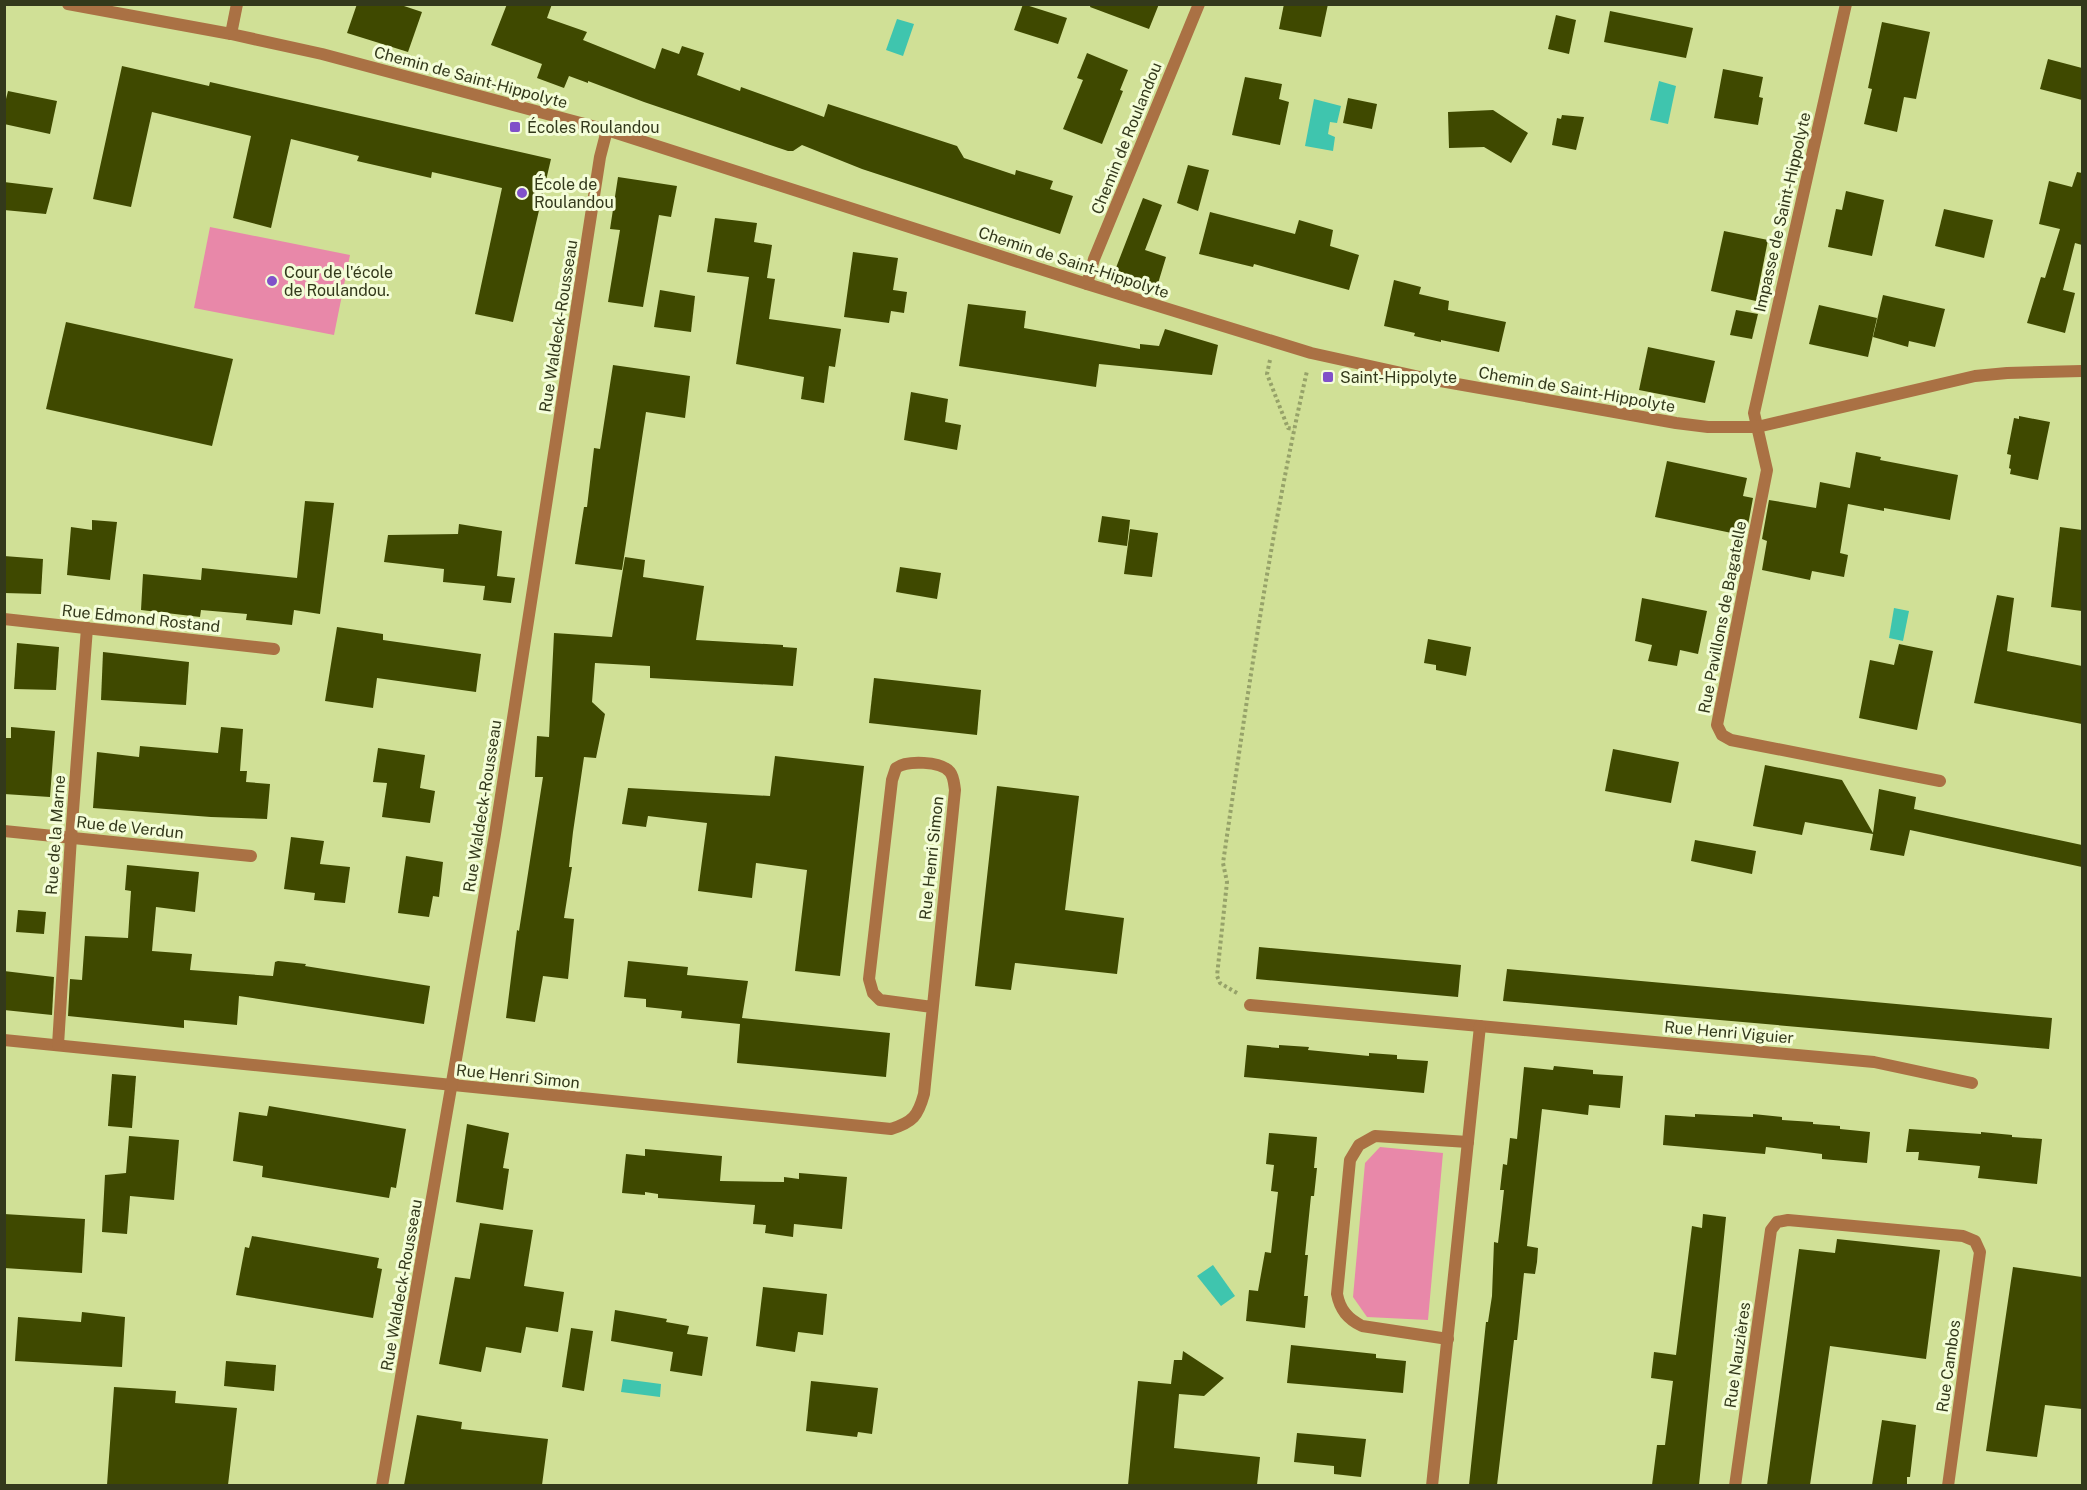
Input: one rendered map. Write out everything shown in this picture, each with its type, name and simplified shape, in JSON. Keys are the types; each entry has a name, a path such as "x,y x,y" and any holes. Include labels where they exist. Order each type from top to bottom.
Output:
{"street":[{"name":"Chemin de Saint-Hippolyte","path":"68,4 231,34 322,54 607,130 1273,342 1311,353 1429,379 1676,423 1708,427 1757,427 1975,376 2082,371"},
{"path":"231,34 237,4"},
{"name":"Chemin de Roulandou","path":"1087,284 1094,259 1199,4"},
{"name":"Impasse de Saint-Hippolyte","path":"1757,427 1754,413 1846,4"},
{"name":"Rue Waldeck-Rousseau","path":"382,1485 495,834 600,157 607,130"},
{"name":"Rue Pavillons de Bagatelle","path":"1757,427 1767,470 1717,725 1722,735 1731,740 1940,781"},
{"name":"Rue Edmond Rostand","path":"4,619 274,649"},
{"name":"Rue de la Marne","path":"58,1045 87,628"},
{"name":"Rue Henri Simon","path":"4,1040 891,1129 914,1118 921,1106 924,1094 954,782 952,774 941,766 907,762 896,768 892,780 869,979 873,993 880,1000 932,1007"},
{"name":"Rue de Verdun","path":"4,831 251,856"},
{"name":"Rue Henri Viguier","path":"1250,1005 1874,1062 1972,1083"},
{"path":"1432,1485 1480,1026"},
{"path":"1448,1339 1362,1326 1352,1321 1339,1304 1337,1294 1350,1160 1359,1145 1375,1136 1468,1142"},
{"name":"Rue Nauzières","path":"1735,1485 1771,1230 1777,1222 1788,1220 1963,1236 1975,1241 1980,1251"},
{"name":"Rue Cambos","path":"1948,1485 1980,1251"}],"path":[{"path":"1273,342 1267,374 1288,428 1294,429"},
{"path":"1250,1005 1234,990 1218,981 1227,882 1223,864 1256,645 1294,429 1311,353"}],"shaded area":[{"name":"Cour de l'école de Roulandou.","path":"210,227 350,255 334,335 194,308"},
{"path":"1380,1147 1443,1153 1428,1320 1367,1317 1353,1297 1365,1163"}],"water":[{"path":"897,19 914,24 903,56 886,50"},
{"path":"1659,81 1676,86 1668,124 1650,120"},
{"path":"1314,99 1341,106 1337,123 1330,122 1328,134 1335,137 1333,151 1305,146"},
{"path":"1894,608 1909,611 1903,641 1889,638"},
{"path":"1213,1265 1235,1296 1221,1306 1197,1276"},
{"path":"623,1379 661,1384 660,1397 621,1392"}],"building":[{"path":"357,4 398,4 422,12 408,52 347,33"},
{"path":"507,4 552,4 547,18 587,32 583,40 655,69 662,48 679,54 682,46 704,53 697,75 740,91 741,87 824,117 828,104 957,146 964,158 1015,175 1016,170 1053,181 1050,189 1073,196 1060,234 862,169 802,145 793,151 788,151 588,81 588,83 569,76 564,88 537,78 542,64 491,45"},
{"path":"1023,4 1067,18 1058,44 1014,30"},
{"path":"1091,4 1159,4 1149,29 1090,7"},
{"path":"1284,4 1328,4 1321,37 1279,29"},
{"path":"1610,11 1693,28 1686,58 1604,42"},
{"path":"1556,15 1576,20 1569,54 1548,49"},
{"path":"1882,22 1930,32 1916,99 1904,97 1897,132 1864,124 1872,89 1868,88"},
{"path":"1087,53 1128,70 1120,90 1123,91 1102,144 1063,129 1083,80 1077,78"},
{"path":"2048,59 2082,68 2082,100 2040,89"},
{"name":"École de Roulandou","path":"122,66 209,86 210,82 551,159 513,322 475,314 502,188 432,172 431,178 357,161 359,156 291,139 271,228 233,218 251,136 152,112 131,207 93,199"},
{"path":"1723,69 1763,77 1759,97 1763,98 1758,125 1714,118"},
{"path":"1245,77 1282,84 1279,99 1289,102 1280,145 1232,135"},
{"path":"8,91 57,101 50,134 4,124 4,107"},
{"path":"1348,98 1377,104 1372,129 1343,123"},
{"path":"1493,110 1528,133 1511,163 1484,147 1449,148 1448,112"},
{"path":"1562,115 1584,117 1576,150 1552,145 1557,118 1561,119"},
{"path":"1188,165 1209,170 1198,211 1177,203"},
{"path":"2077,172 2082,173 2082,245 2075,243 2063,290 2075,293 2065,333 2027,323 2041,277 2045,278 2060,229 2039,224 2049,181 2072,187"},
{"path":"618,177 677,186 671,217 659,215 643,307 608,302 620,230 610,229"},
{"path":"4,182 53,188 46,214 4,210"},
{"path":"1846,191 1884,200 1872,256 1828,247 1836,209 1842,210"},
{"path":"1143,198 1162,205 1145,250 1166,257 1156,290 1112,278"},
{"path":"1944,209 1993,220 1984,258 1935,246"},
{"path":"1210,212 1295,234 1299,220 1333,230 1330,246 1359,255 1349,290 1254,264 1253,267 1199,254"},
{"path":"715,218 757,223 754,242 772,245 767,278 775,279 769,319 841,329 835,367 829,366 824,403 801,399 804,377 736,364 749,277 707,272"},
{"path":"1724,231 1768,240 1756,301 1711,291"},
{"path":"853,252 898,258 893,290 907,292 904,313 891,311 889,323 844,317"},
{"path":"1394,280 1421,287 1419,294 1449,301 1448,310 1506,322 1499,352 1414,336 1415,333 1384,326"},
{"path":"660,290 695,296 691,332 654,327"},
{"path":"1883,295 1945,309 1935,347 1909,341 1908,347 1873,337"},
{"path":"968,304 1026,311 1024,328 1140,349 1140,344 1159,346 1165,329 1218,345 1212,375 1099,364 1096,387 959,366"},
{"path":"1819,305 1877,318 1868,357 1809,344"},
{"path":"1736,310 1758,314 1752,339 1730,335"},
{"path":"66,322 233,359 212,446 46,409"},
{"path":"1648,347 1715,361 1705,403 1639,390"},
{"path":"613,365 690,376 685,418 646,412 622,570 575,564 584,507 587,507 594,448 600,449"},
{"path":"911,392 948,399 945,422 961,425 957,450 904,440"},
{"path":"2019,416 2050,422 2038,480 2010,474 2011,455 2007,454 2014,418 2019,419"},
{"path":"1856,452 1881,457 1880,460 1958,475 1950,520 1848,504 1840,553 1848,555 1844,577 1812,571 1810,580 1762,570 1767,541 1762,539 1769,500 1816,508 1820,482 1850,488"},
{"path":"1667,461 1747,478 1743,496 1753,498 1746,536 1655,517"},
{"path":"305,501 334,503 320,614 294,610 292,625 246,620 247,614 201,610 200,617 141,610 143,574 201,580 202,568 297,578"},
{"path":"1102,516 1130,520 1127,546 1098,542"},
{"path":"92,520 117,522 110,580 67,575 71,527 92,530"},
{"path":"459,524 502,531 497,576 515,578 511,603 483,600 485,586 443,582 444,569 384,562 388,535 458,534"},
{"path":"2060,527 2082,530 2082,611 2051,607"},
{"path":"1130,529 1158,533 1152,577 1124,574"},
{"path":"4,556 43,559 41,594 4,593"},
{"path":"625,557 645,560 643,577 704,586 696,640 783,645 783,647 797,648 793,686 650,678 650,666 595,663 592,702 605,714 596,758 584,757 573,832 569,867 572,867 564,918 574,919 568,979 543,976 535,1022 506,1018 517,930 519,931 543,777 535,777 537,736 549,737 554,633 612,637"},
{"path":"900,567 941,573 937,599 896,592"},
{"path":"1997,595 2014,598 2007,651 2082,666 2082,724 1974,703"},
{"path":"1642,598 1707,611 1698,654 1680,650 1677,666 1648,661 1652,645 1635,641"},
{"path":"337,627 383,634 383,640 481,654 476,692 377,678 373,708 325,701"},
{"path":"1428,639 1471,647 1466,676 1436,670 1436,665 1424,663"},
{"path":"17,643 59,647 56,690 14,689"},
{"path":"1899,644 1933,651 1917,730 1859,718 1870,660 1894,665"},
{"path":"103,652 189,662 186,705 101,700"},
{"path":"874,678 981,690 977,735 869,723"},
{"path":"11,727 55,731 50,797 4,794 4,738 11,738"},
{"path":"221,727 243,729 240,771 247,771 246,782 270,784 267,819 93,808 97,752 139,757 140,746 218,753"},
{"path":"378,748 425,755 420,788 435,791 430,823 382,817 387,783 373,782"},
{"path":"1613,749 1679,762 1671,803 1605,791"},
{"path":"775,756 864,766 840,976 795,971 807,870 756,863 752,898 698,891 707,823 648,816 646,827 622,824 628,788 770,796"},
{"path":"1765,765 1842,780 1873,833 1879,789 1916,797 1914,809 2082,845 2082,867 1910,830 1904,856 1870,850 1873,834 1805,822 1802,835 1753,826"},
{"path":"997,786 1079,796 1065,910 1124,918 1117,974 1015,963 1011,990 975,986"},
{"path":"291,837 324,841 320,864 350,867 345,903 314,900 315,893 284,889"},
{"path":"1695,840 1756,851 1752,874 1691,861"},
{"path":"406,856 443,862 439,897 433,896 429,917 398,913"},
{"path":"127,865 199,872 195,912 156,907 152,951 192,954 190,970 273,976 275,962 278,961 430,986 424,1024 239,996 237,1025 184,1020 184,1028 68,1016 70,979 82,980 85,936 128,938 131,891 125,890"},
{"path":"18,910 46,912 44,934 16,932"},
{"path":"1259,947 1461,965 1458,997 1256,979"},
{"path":"628,961 688,967 687,975 748,981 742,1018 890,1033 886,1077 737,1063 740,1024 681,1018 682,1011 646,1007 646,999 624,997"},
{"path":"1507,969 2052,1018 2049,1049 1503,1001"},
{"path":"4,971 54,977 52,1015 4,1010"},
{"path":"1247,1045 1279,1048 1279,1045 1309,1047 1308,1050 1369,1056 1369,1053 1397,1055 1397,1059 1428,1061 1424,1093 1244,1077"},
{"path":"1554,1066 1593,1070 1593,1074 1623,1076 1620,1108 1589,1105 1588,1115 1542,1109 1527,1246 1538,1248 1537,1262 1535,1274 1524,1273 1497,1485 1469,1485 1486,1322 1488,1322 1492,1296 1494,1242 1498,1243 1504,1190 1500,1190 1503,1164 1507,1165 1510,1138 1517,1139 1524,1067 1553,1070"},
{"path":"112,1074 136,1076 132,1128 108,1126"},
{"path":"269,1106 406,1129 396,1188 391,1187 389,1198 262,1177 263,1166 233,1161 239,1112 267,1116"},
{"path":"1695,1114 1753,1117 1753,1114 1870,1132 1867,1163 1822,1159 1822,1154 1766,1147 1765,1154 1663,1145 1665,1115 1695,1117"},
{"path":"467,1124 509,1133 503,1168 509,1169 503,1210 456,1202"},
{"path":"1909,1129 1981,1134 1981,1132 2042,1139 2037,1184 1978,1178 1980,1166 1918,1160 1919,1152 1906,1152"},
{"path":"1269,1133 1317,1137 1314,1168 1317,1168 1314,1196 1311,1196 1305,1255 1308,1255 1304,1296 1308,1296 1305,1328 1246,1321 1249,1290 1258,1291 1265,1252 1271,1253 1278,1192 1271,1191 1274,1165 1266,1164"},
{"path":"129,1136 179,1140 174,1200 130,1196 127,1234 102,1232 105,1175 126,1173"},
{"path":"645,1149 722,1156 720,1181 784,1182 784,1177 799,1179 799,1173 847,1177 842,1229 794,1224 793,1237 765,1233 766,1225 753,1224 755,1205 658,1198 658,1194 645,1192 645,1195 622,1193 626,1154 645,1156"},
{"path":"4,1214 85,1219 82,1273 4,1268"},
{"path":"1703,1214 1726,1217 1699,1485 1652,1485 1657,1445 1665,1445 1673,1381 1651,1378 1654,1352 1676,1355 1692,1226 1702,1228"},
{"path":"480,1223 533,1230 524,1286 564,1292 558,1332 526,1327 521,1353 486,1347 481,1372 439,1364 455,1277 470,1279"},
{"path":"252,1236 379,1258 377,1268 382,1269 373,1318 236,1295 245,1247 249,1248"},
{"path":"1837,1239 1940,1250 1926,1359 1830,1346 1810,1485 1767,1485 1799,1249 1835,1253"},
{"path":"2013,1267 2082,1277 2082,1409 2045,1405 2037,1457 1986,1451"},
{"path":"763,1287 827,1294 823,1335 798,1332 795,1352 756,1346"},
{"path":"615,1310 667,1319 666,1322 689,1326 687,1334 708,1337 702,1376 670,1371 673,1352 611,1341"},
{"path":"82,1312 125,1317 122,1367 15,1361 18,1317 81,1322"},
{"path":"571,1328 593,1331 584,1391 562,1387"},
{"path":"1291,1345 1376,1354 1376,1358 1406,1361 1403,1393 1287,1383"},
{"path":"1183,1351 1224,1378 1204,1396 1179,1394 1174,1448 1260,1457 1257,1485 1128,1485 1138,1381 1171,1384 1174,1360 1182,1360"},
{"path":"226,1361 276,1365 274,1391 224,1386"},
{"path":"811,1381 878,1388 872,1434 858,1432 857,1437 806,1431"},
{"path":"114,1387 176,1391 175,1403 237,1408 228,1485 107,1485"},
{"path":"417,1415 462,1422 461,1429 548,1439 542,1485 404,1485"},
{"path":"1882,1420 1916,1425 1907,1485 1872,1485"},
{"path":"1297,1433 1366,1439 1361,1477 1334,1474 1334,1466 1294,1462"}],"place":[{"name":"Écoles Roulandou","path":"515,127"},
{"name":"École de Roulandou","path":"522,193"},
{"name":"Cour de l'école de Roulandou.","path":"272,281"},
{"name":"Saint-Hippolyte","path":"1328,377"}]}
